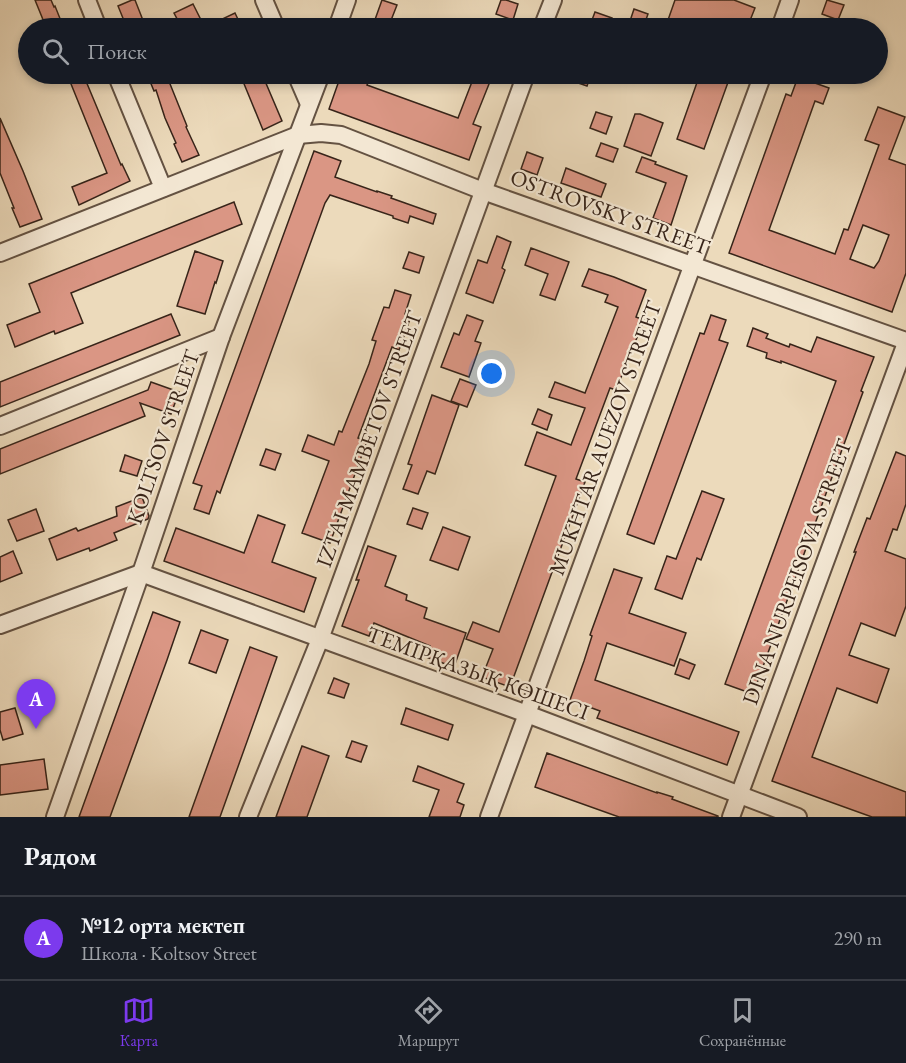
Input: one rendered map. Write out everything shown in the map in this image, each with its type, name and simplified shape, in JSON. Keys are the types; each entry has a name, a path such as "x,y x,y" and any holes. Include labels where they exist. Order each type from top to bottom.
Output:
{"street":[{"path":"87,0 94,18"},
{"path":"264,0 272,18"},
{"path":"341,18 347,0"},
{"path":"546,18 553,0"},
{"path":"784,18 790,0"},
{"path":"120,84 163,188"},
{"path":"300,84 309,104"},
{"name":"KOLTSOV STREET","path":"55,817 221,337 317,84"},
{"name":"IZTAI MAMBETOV STREET","path":"248,817 320,639 522,84"},
{"name":"MUKHTAR AUEZOV STREET","path":"489,817 759,84"},
{"name":"OSTROVSKY STREET","path":"1,250 298,135 321,133 341,135 483,191 906,342"},
{"path":"0,426 221,337"},
{"name":"DINA NURPEISOVA STREET","path":"731,817 906,342"},
{"path":"0,625 141,573"},
{"name":"ТЕМІРҚАЗЫҚ КӨШЕСІ","path":"141,573 527,714 798,817"}],"building":[{"path":"35,0 51,0 60,18 42,18"},
{"path":"135,0 142,18 123,18 118,6"},
{"path":"382,0 397,5 392,18 376,18"},
{"path":"501,0 518,4 514,18 496,14"},
{"path":"675,0 734,0 755,8 751,18 669,18"},
{"path":"827,0 844,5 839,18 822,14"},
{"path":"193,4 200,18 177,18 174,13"},
{"path":"634,9 648,14 647,18 631,18"},
{"path":"595,12 612,18 593,18"},
{"path":"235,13 237,18 224,18"},
{"path":"71,84 87,84 130,181 79,205 72,187 107,173"},
{"path":"151,84 170,84 199,155 182,162 156,90 154,91"},
{"path":"244,84 266,84 282,121 263,130"},
{"path":"338,84 367,84 458,118 471,84 489,84 473,124 481,127 469,160 329,109"},
{"path":"696,84 727,84 704,149 677,139"},
{"path":"795,84 818,84 829,88 823,104 815,101 769,230 835,254 844,229 848,230 879,145 865,140 878,107 905,117 889,159 906,165 906,273 892,312 729,253 786,94 791,96","holes":["863,225 889,235 874,268 850,259"]},
{"path":"596,112 612,117 606,134 590,128"},
{"path":"635,114 663,123 651,156 624,146"},
{"path":"0,118 42,219 20,227 0,173"},
{"path":"601,143 618,149 613,162 596,156"},
{"path":"314,151 341,161 335,177 436,214 433,224 410,216 408,223 330,195 325,203 220,493 217,491 209,514 194,509 202,486 193,483"},
{"path":"527,152 543,158 537,175 521,169"},
{"path":"642,157 687,176 671,225 653,218 666,183 636,172"},
{"path":"566,168 606,184 601,197 561,183"},
{"path":"234,202 242,224 71,293 83,323 55,334 54,331 15,347 7,325 40,312 29,284"},
{"path":"497,236 511,242 502,268 505,270 493,303 466,293 478,260 487,263"},
{"path":"531,248 569,262 555,300 540,295 548,274 525,265"},
{"path":"195,251 223,261 205,314 177,306"},
{"path":"409,252 424,257 419,273 403,268"},
{"path":"589,269 646,290 636,317 644,320 616,390 610,388 576,479 585,482 510,687 482,677 493,649 466,639 473,622 499,632 556,476 525,465 537,432 571,445 585,408 549,397 555,382 585,393 618,307 605,302 608,295 582,286"},
{"path":"395,290 411,295 405,314 411,316 399,350 392,347 358,438 367,441 330,543 302,533 329,461 302,451 308,435 334,445 339,431 342,432 369,364 376,341 372,340 384,307 389,308"},
{"path":"171,314 180,335 0,407 0,382"},
{"path":"467,315 483,321 475,341 481,343 469,377 441,367 454,333 459,335"},
{"path":"711,315 726,320 719,340 728,343 654,544 627,534 700,333 704,334"},
{"path":"753,328 768,334 766,338 789,347 790,344 811,352 817,337 874,357 753,694 725,684 836,381 781,361 781,363 766,358 767,353 747,346"},
{"path":"460,379 476,385 467,407 451,401"},
{"path":"151,382 179,392 171,414 140,403 145,416 0,474 0,449 148,390"},
{"path":"432,395 459,405 435,474 427,471 418,494 403,489 412,465 408,464"},
{"path":"538,409 552,415 547,430 532,424"},
{"path":"266,449 281,454 275,470 260,465"},
{"path":"896,452 906,456 906,504 897,530 893,529 885,551 906,559 906,606 895,636 861,623 849,655 889,669 877,703 837,688 812,757 906,792 906,817 872,817 772,781 856,552 854,552 867,518 870,519"},
{"path":"125,455 142,461 137,476 120,471"},
{"path":"702,491 724,499 701,560 697,558 682,599 655,589 667,556 676,559"},
{"path":"142,497 148,519 114,533 117,540 90,551 89,548 57,560 49,539 117,516 116,507"},
{"path":"413,508 428,513 422,529 407,524"},
{"path":"36,509 44,531 17,541 8,520"},
{"path":"258,515 285,525 272,562 316,578 304,612 164,561 176,528 244,553"},
{"path":"443,527 470,537 458,570 430,560"},
{"path":"368,546 396,556 385,586 407,595 406,600 427,608 424,618 466,633 454,667 426,657 430,646 374,623 369,636 342,626 359,580 356,580"},
{"path":"13,551 22,573 0,582 0,557"},
{"path":"614,569 642,578 629,613 686,633 674,666 607,643 595,680 739,732 727,765 597,718 600,711 570,700"},
{"path":"153,612 180,622 167,660 110,817 79,817"},
{"path":"201,630 228,640 216,673 189,663"},
{"path":"250,647 277,657 220,817 189,817"},
{"path":"680,659 695,665 689,679 675,674"},
{"path":"334,678 349,684 344,698 328,693"},
{"path":"15,708 23,734 3,740 0,730 0,712"},
{"path":"406,708 453,725 448,740 401,724"},
{"path":"352,741 367,746 361,762 346,757"},
{"path":"302,746 329,756 307,817 276,817"},
{"path":"547,753 673,797 672,799 718,817 619,817 535,787"},
{"path":"44,759 48,789 0,795 0,765"},
{"path":"418,766 464,784 457,802 464,805 460,817 429,817 439,790 413,781"}],"place":[{"name":"№12 орта мектеп","path":"36,729"}]}
